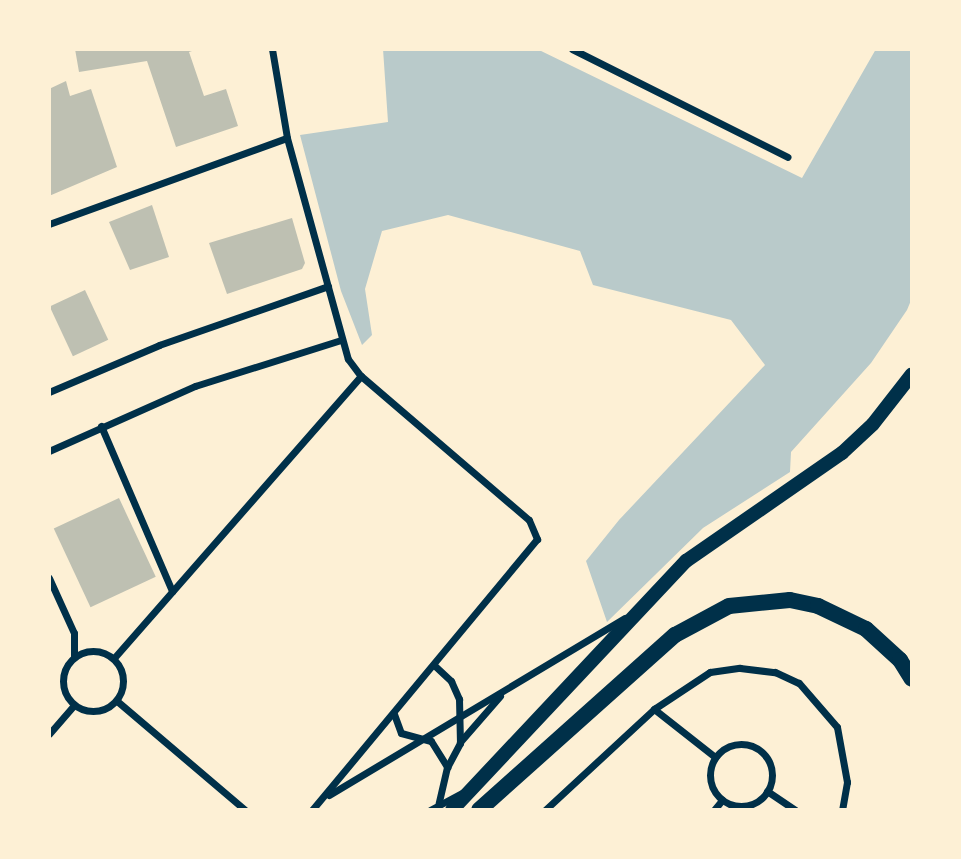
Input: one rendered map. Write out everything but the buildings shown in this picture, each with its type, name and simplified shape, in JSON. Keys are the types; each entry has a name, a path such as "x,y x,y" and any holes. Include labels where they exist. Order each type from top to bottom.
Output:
{"highway":[{"path":"445,807 474,787 686,561 842,453 873,424 912,374"},
{"path":"479,810 675,635 729,606 790,600 818,606 866,629 900,660 912,679"}],"street":[{"path":"272,49 287,138 341,340 361,376 530,520 537,539 435,666 312,810"},
{"path":"572,49 788,157"},
{"path":"49,224 287,138"},
{"path":"49,392 159,345 328,286"},
{"path":"49,451 195,386 341,340"},
{"path":"114,658 361,376"},
{"path":"101,426 172,591"},
{"path":"49,578 74,633 74,657 63,676 63,687 74,705 96,711 117,701 124,679 114,658 99,650 74,657"},
{"path":"321,800 638,611"},
{"path":"435,666 457,690 460,743"},
{"path":"545,810 654,709 710,671 740,668 775,672 799,683 837,727 847,782 842,810"},
{"path":"430,810 445,807 447,767 460,743 505,690"},
{"path":"117,701 245,810"},
{"path":"49,734 74,705"},
{"path":"654,709 715,757"},
{"path":"394,715 401,733 437,746 447,767"},
{"path":"742,744 762,752 772,771 767,791 751,804 731,805 722,800 709,775 715,757 722,750 742,744"},
{"path":"767,791 796,810"},
{"path":"714,810 722,800"}],"shaded area":[{"path":"383,49 537,49 802,178 876,49 912,49 912,298 907,310 871,363 791,452 790,472 703,528 607,622 586,561 619,520 765,365 731,320 593,285 580,251 448,215 382,231 365,289 372,335 362,345 341,291 300,135 388,122"}]}
